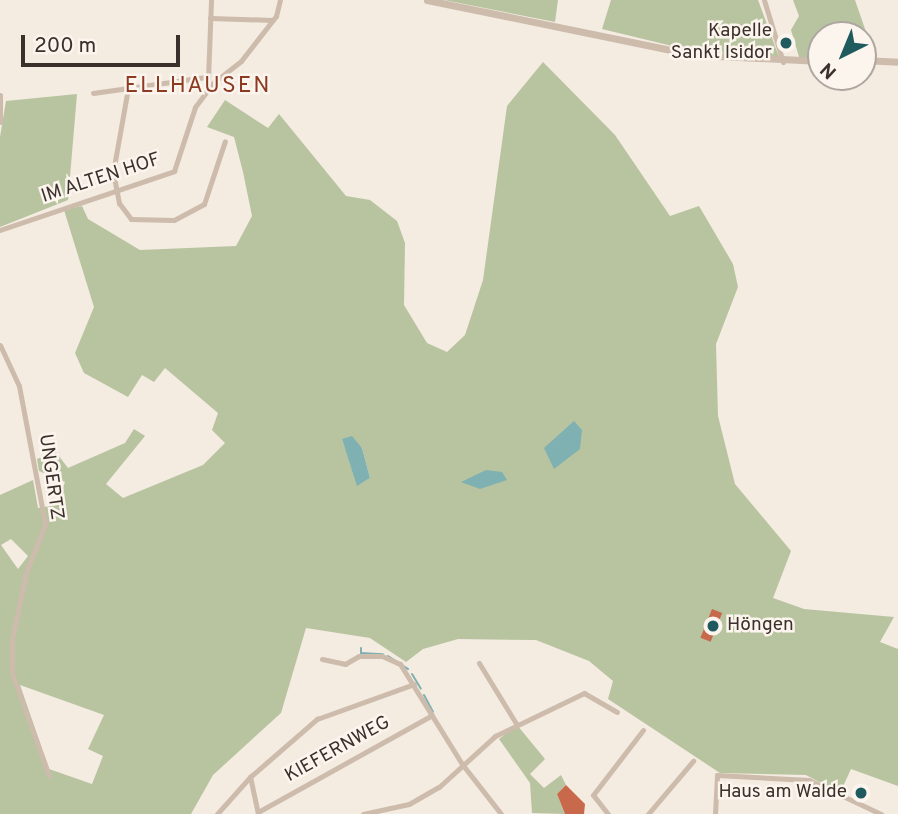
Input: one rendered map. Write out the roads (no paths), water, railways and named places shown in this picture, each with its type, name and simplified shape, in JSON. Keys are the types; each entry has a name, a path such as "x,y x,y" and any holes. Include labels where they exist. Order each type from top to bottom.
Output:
{"street":[{"path":"206,77 211,0"},
{"name":"IM ALTEN HOF","path":"0,230 174,171 189,119 214,83 237,66 272,20 280,0"},
{"path":"427,0 696,55 807,61"},
{"path":"764,0 783,62"},
{"path":"210,18 272,20"},
{"path":"877,61 898,62"},
{"path":"93,93 206,77 214,83"},
{"path":"128,88 113,172 116,191 131,219 174,220 209,197 225,141"},
{"path":"0,96 0,122"},
{"name":"UNGERTZ","path":"0,345 19,386 45,524 26,573 12,639 12,673 49,776"},
{"path":"359,646 359,656"},
{"path":"322,659 345,664 359,656 382,656 400,664 462,764 501,814"},
{"path":"479,663 517,725"},
{"path":"217,814 250,777 317,719 414,684"},
{"path":"363,814 409,804 439,787 462,764 517,725 584,693 617,712"},
{"name":"KIEFERNWEG","path":"258,813 432,715"},
{"path":"608,814 593,795 643,730"},
{"path":"648,814 693,761"},
{"path":"715,814 717,775 809,780 881,814"},
{"path":"250,777 258,813"}],"water":[{"path":"574,421 582,430 580,449 554,469 544,448"},
{"path":"352,436 362,448 370,478 357,486 342,439"},
{"path":"486,470 502,472 507,480 480,489 461,482"}],"waterway":[{"path":"361,648 361,653 383,654"},
{"path":"388,656 408,669"},
{"path":"412,674 421,689"},
{"path":"424,695 433,712"}],"place":[{"name":"Kapelle Sankt Isidor","path":"786,43"},
{"name":"Höngen","path":"713,626"},
{"name":"Haus am Walde","path":"861,793"}],"district":[{"name":"ELLHAUSEN","path":"198,87"}]}
